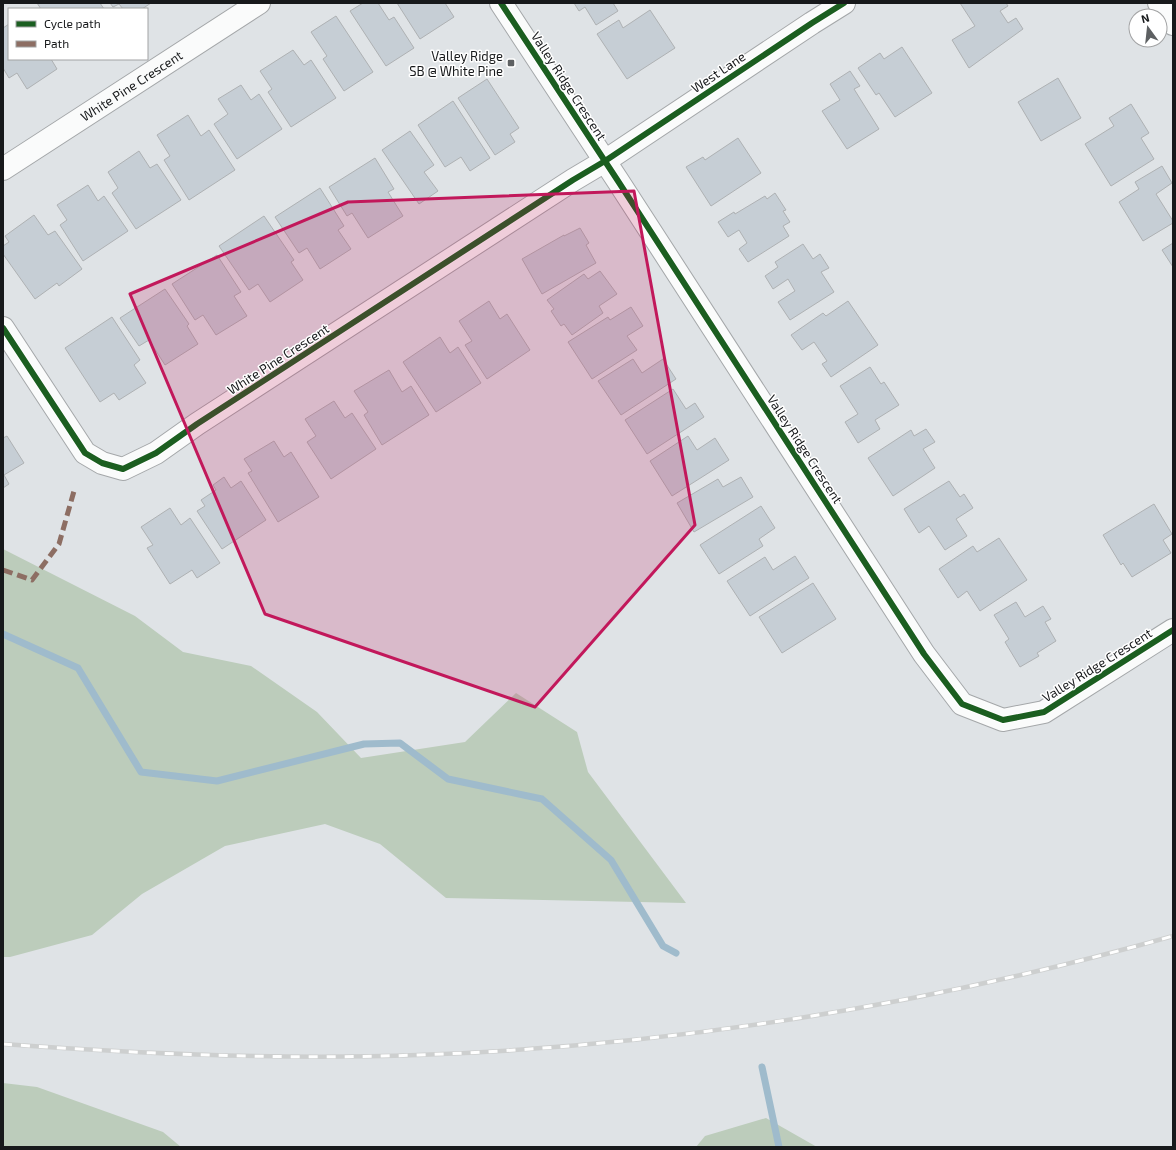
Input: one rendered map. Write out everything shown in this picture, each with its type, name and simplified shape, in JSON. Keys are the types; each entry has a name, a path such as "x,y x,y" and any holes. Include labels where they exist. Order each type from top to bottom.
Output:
{"street":[{"name":"White Pine Crescent","path":"3,169 259,3"},
{"name":"Valley Ridge Crescent","path":"501,3 924,654 962,704 1003,720 1044,712 1173,630"},
{"name":"West Lane","path":"604,161 844,3"},
{"path":"1159,3 1173,24"},
{"name":"White Pine Crescent","path":"3,328 84,453 102,463 123,469 156,453 197,424 604,161"}],"highlighted area":[{"path":"634,191 695,525 535,707 265,614 130,294 348,202"}],"green space":[{"path":"3,549 135,616 183,652 251,666 317,712 361,758 465,742 516,693 577,732 588,772 686,903 446,898 380,844 325,824 225,846 142,894 92,935 10,957 3,957"},
{"path":"3,1083 37,1087 163,1132 181,1147 3,1147"},
{"path":"766,1118 817,1147 696,1147 705,1136"}],"building":[{"path":"37,3 100,3 103,8 40,8"},
{"path":"110,3 151,3 144,8 122,8 119,4 113,7"},
{"path":"363,3 378,3 389,20 394,17 414,48 386,66 350,11"},
{"path":"397,3 445,3 454,17 420,39"},
{"path":"574,3 613,3 618,11 596,25 585,7 579,11"},
{"path":"960,3 1006,3 1008,6 1000,11 1008,23 1016,18 1023,29 969,68 952,40 975,26"},
{"path":"650,10 675,48 627,79 597,34 619,20 623,28"},
{"path":"336,16 373,72 344,91 323,59 327,56 311,32"},
{"path":"8,25 8,60 52,60 57,69 27,89 17,73 9,78 3,68 3,28"},
{"path":"902,47 932,93 895,117 879,93 876,95 858,68 880,53 884,59"},
{"path":"293,50 304,65 311,60 336,98 291,127 268,92 272,89 260,71"},
{"path":"850,71 860,86 854,89 879,129 847,149 822,111 840,100 830,84"},
{"path":"1058,78 1081,118 1041,141 1018,102"},
{"path":"487,79 519,128 510,134 515,142 495,155 458,98"},
{"path":"241,85 251,100 259,94 282,129 237,159 214,124 228,114 218,99"},
{"path":"453,101 490,158 470,171 461,157 445,167 418,125"},
{"path":"1131,104 1149,133 1141,138 1154,159 1111,186 1085,144 1114,126 1109,118"},
{"path":"188,115 201,136 209,130 235,170 189,200 164,160 170,156 157,135"},
{"path":"410,131 434,165 424,172 438,191 419,204 382,150"},
{"path":"738,138 761,173 711,206 686,167 703,157 705,160"},
{"path":"139,151 150,168 157,164 181,200 136,229 112,193 118,188 108,172"},
{"path":"375,158 394,189 388,192 403,216 368,238 352,213 347,216 329,187"},
{"path":"1162,166 1172,183 1156,194 1173,223 1143,241 1119,202 1139,189 1135,182"},
{"path":"88,185 98,201 104,196 128,231 83,261 60,225 67,220 57,205"},
{"path":"320,188 344,226 338,230 351,249 320,269 307,248 299,253 275,217"},
{"path":"775,193 786,210 783,211 790,222 783,226 789,236 748,262 739,249 747,243 739,230 728,237 718,222 734,212 735,214 765,196 767,199"},
{"path":"34,215 48,235 55,231 82,269 59,286 57,283 35,299 3,254 3,246 9,242 5,236"},
{"path":"264,216 294,260 291,262 303,280 270,302 258,284 249,290 219,246"},
{"path":"580,228 589,243 586,245 596,263 542,294 522,259 564,235"},
{"path":"1173,243 1173,267 1162,250"},
{"path":"803,244 813,259 820,254 829,268 821,272 834,292 790,320 778,302 795,291 788,279 773,289 765,276 778,267 775,262"},
{"path":"217,255 241,292 234,296 247,316 216,335 203,315 195,320 172,284"},
{"path":"600,271 617,294 599,306 603,313 572,335 564,324 561,326 551,311 554,309 547,300 584,274 588,279"},
{"path":"165,289 189,324 187,326 198,344 165,365 149,340 139,346 120,318"},
{"path":"489,301 500,319 507,314 530,350 487,379 465,345 472,341 459,321"},
{"path":"848,301 878,345 831,377 822,364 827,361 814,342 802,350 791,335 823,313 826,316"},
{"path":"631,307 643,326 627,336 637,350 592,379 568,342 608,317 610,320"},
{"path":"112,317 140,360 134,365 146,383 119,400 114,393 100,402 65,348"},
{"path":"440,337 450,353 458,347 481,383 436,412 403,362"},
{"path":"633,359 642,373 663,359 676,379 621,415 598,381"},
{"path":"870,367 881,384 884,382 899,405 875,420 880,429 858,443 845,422 858,414 840,386"},
{"path":"389,370 402,392 411,386 429,415 382,445 364,415 368,412 354,391"},
{"path":"673,389 686,409 695,403 704,417 647,454 625,420"},
{"path":"334,401 345,418 352,413 376,449 331,479 307,442 316,436 305,419"},
{"path":"926,429 935,442 923,449 935,468 893,496 868,458 911,430 914,436"},
{"path":"7,436 24,463 4,475 9,484 3,488 3,438"},
{"path":"688,436 697,450 715,438 729,460 672,496 650,461"},
{"path":"274,441 284,457 291,452 319,497 278,522 248,473 252,471 244,459"},
{"path":"224,477 231,488 241,481 266,520 222,549 197,511 205,506 201,500 216,490 213,485"},
{"path":"741,477 753,497 694,532 677,503 718,479 723,487"},
{"path":"949,481 960,497 964,494 973,508 956,519 967,536 945,550 929,526 919,533 904,509"},
{"path":"1154,504 1172,534 1163,540 1171,553 1132,577 1123,563 1121,565 1103,535"},
{"path":"761,506 775,528 759,539 763,546 719,574 700,545"},
{"path":"170,508 181,525 190,518 220,563 197,578 192,570 170,584 147,548 153,545 141,527"},
{"path":"999,538 1027,580 980,611 967,591 958,598 939,569 973,546 977,552"},
{"path":"795,556 809,578 750,616 727,581 765,557 773,570"},
{"path":"813,583 836,619 782,653 759,617"},
{"path":"1016,602 1025,617 1043,606 1051,619 1045,622 1056,641 1037,653 1039,656 1020,667 1005,642 1009,639 994,615"}],"waterway":[{"path":"3,634 78,668 141,772 217,781 364,744 400,743 448,779 542,799 611,860 663,946 676,953"},
{"path":"762,1067 779,1147"}],"railway":[{"path":"3,1044 107,1051 314,1057 418,1055 514,1050 609,1042 704,1032 894,1002 1081,961 1173,936"}],"marked path":[{"path":"3,570 32,580 59,544 74,491"}],"cycle path":[{"path":"501,3 924,654 962,704 1003,720 1044,712 1173,630"},
{"path":"3,328 85,453 102,463 123,469 156,453 197,424 573,180 605,161 844,3"}],"place":[{"name":"Valley Ridge SB @ White Pine","path":"511,63"}]}
